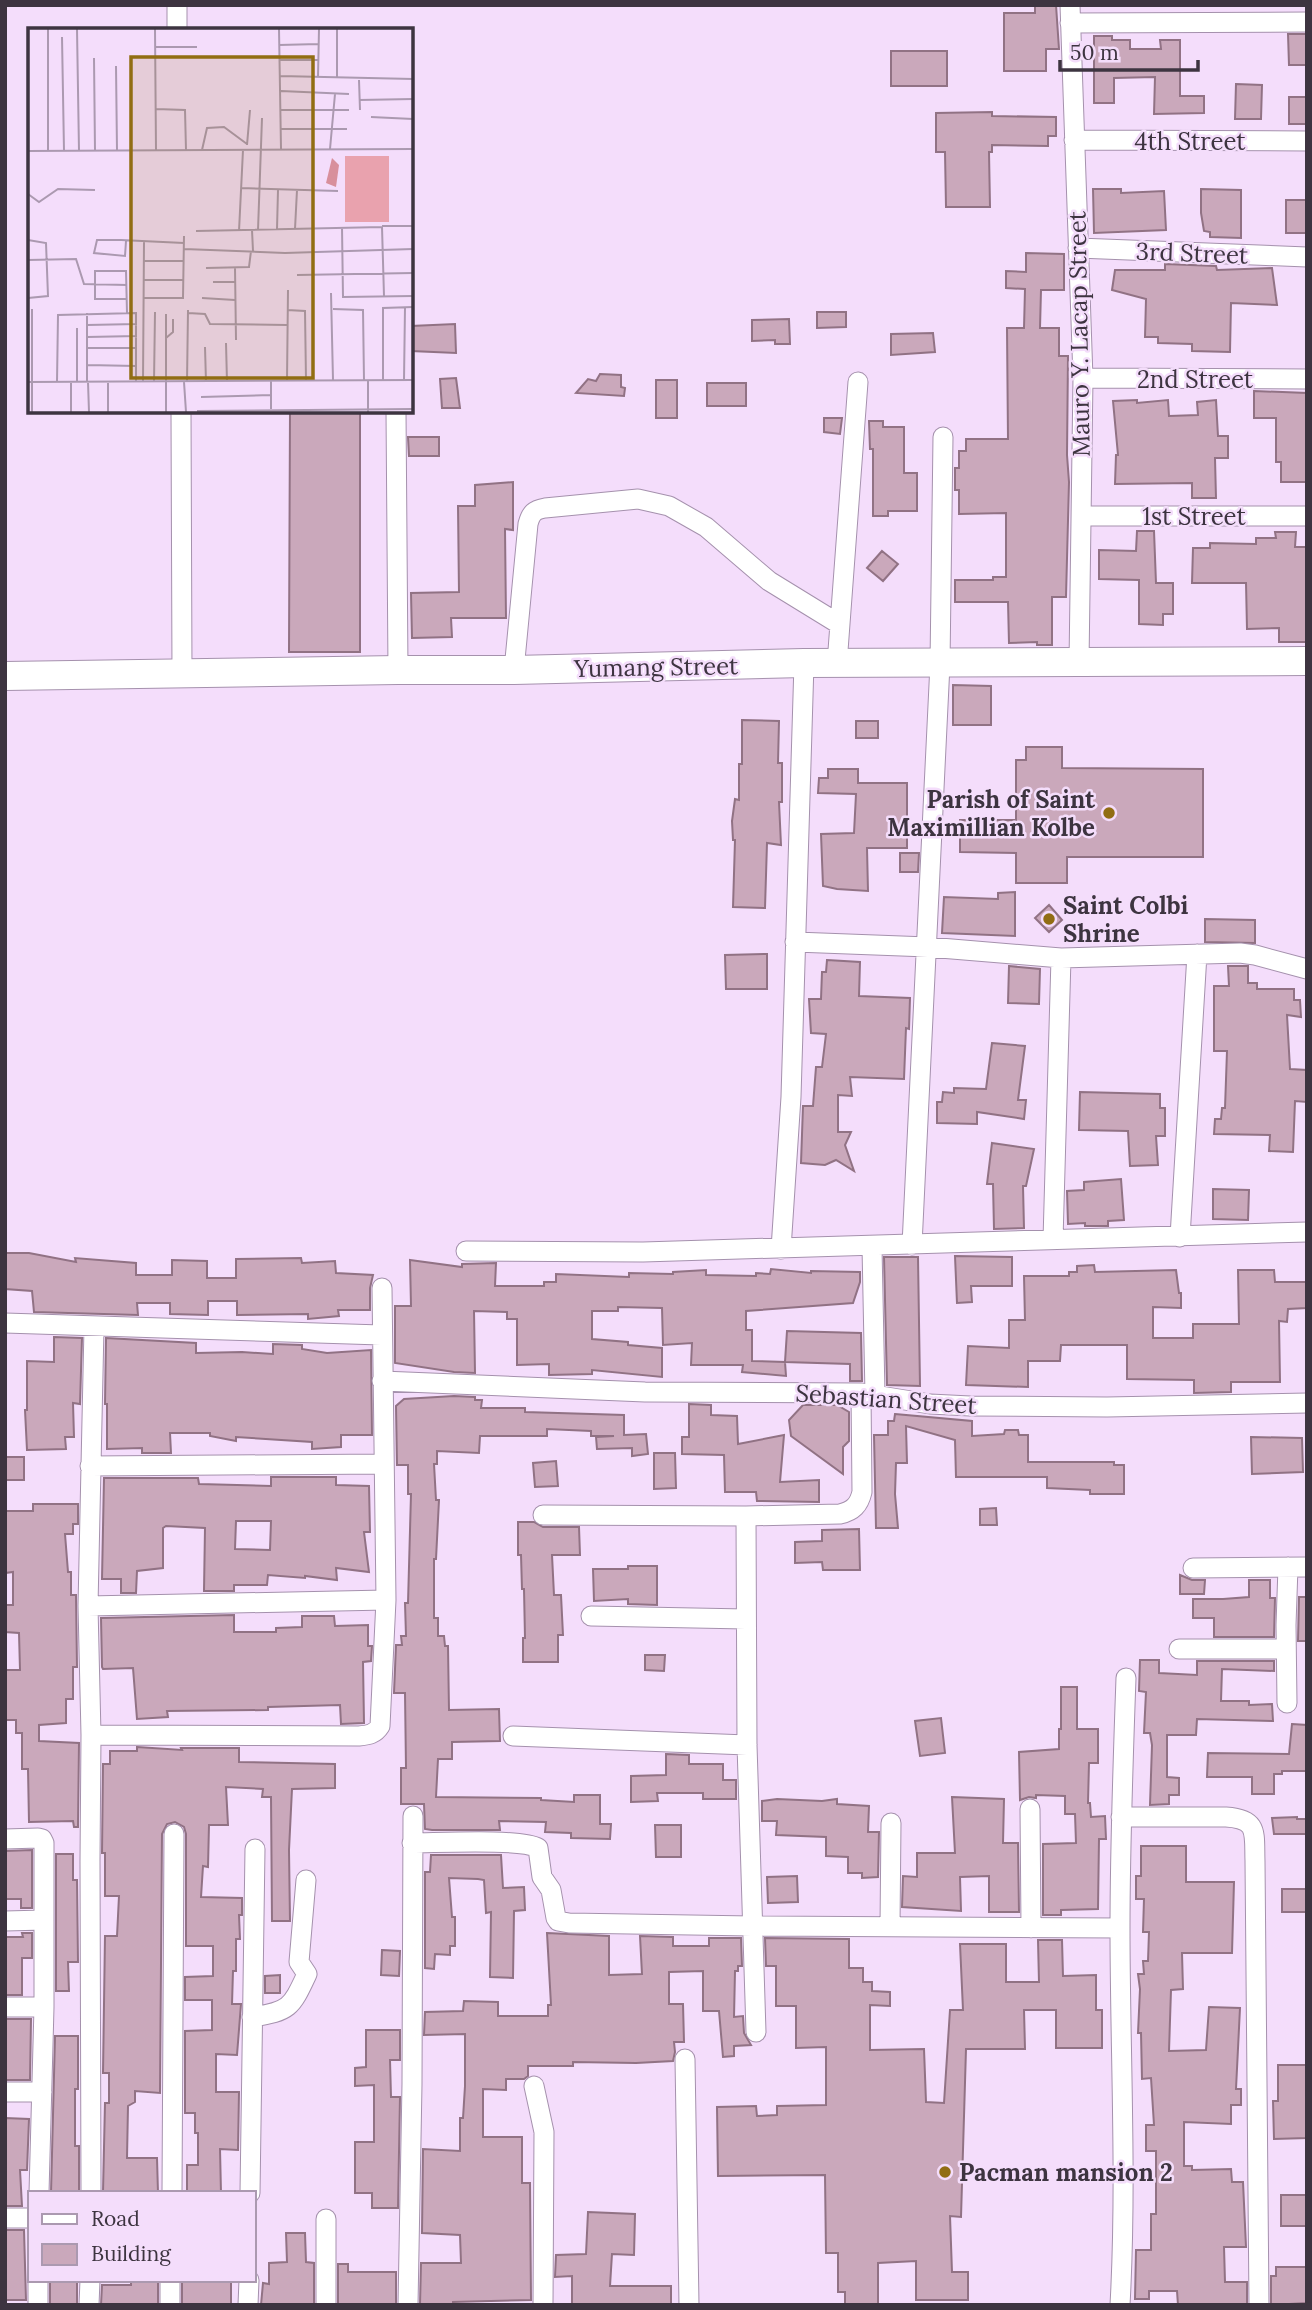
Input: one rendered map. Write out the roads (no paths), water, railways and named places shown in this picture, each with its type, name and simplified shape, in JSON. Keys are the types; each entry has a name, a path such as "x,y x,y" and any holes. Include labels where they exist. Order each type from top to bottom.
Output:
{"main road":[{"name":"Yumang Street","path":"5,676 514,670 804,663 1307,661"}],"street":[{"path":"177,5 177,28"},
{"path":"1070,14 1307,22"},
{"name":"Mauro Y. Lacap Street","path":"1070,14 1083,379 1079,663"},
{"name":"4th Street","path":"1074,140 1307,141"},
{"name":"3rd Street","path":"1078,248 1307,257"},
{"name":"2nd Street","path":"1083,379 1307,379"},
{"path":"837,664 858,382"},
{"path":"181,413 182,673"},
{"path":"396,413 398,670"},
{"path":"912,1245 940,664 943,437"},
{"path":"514,670 528,524 531,514 545,508 638,499 670,506 706,527 769,581 839,624"},
{"name":"1st Street","path":"1081,516 1307,516"},
{"path":"781,1249 791,1097 804,663"},
{"path":"795,942 928,947 1061,958 1240,953 1307,970"},
{"path":"1180,1237 1197,954"},
{"path":"1053,1240 1061,958"},
{"path":"466,1251 643,1252 872,1247 1307,1232"},
{"path":"543,1515 840,1514 855,1508 862,1492 872,1247"},
{"path":"91,1735 359,1736 376,1732 380,1726 386,1600 382,1288"},
{"path":"5,1323 381,1335"},
{"path":"91,2191 91,1735 88,1606 94,1327"},
{"name":"Sebastian Street","path":"382,1381 645,1392 868,1394 930,1404 970,1406 1107,1407 1307,1403"},
{"path":"90,1466 383,1464"},
{"path":"746,1516 747,1745 756,2032"},
{"path":"1193,1568 1297,1567 1286,1649 1287,1703"},
{"path":"88,1606 386,1600"},
{"path":"591,1616 746,1619"},
{"path":"1179,1649 1286,1649"},
{"path":"1120,2305 1123,2261 1121,1817 1126,1678"},
{"path":"513,1736 747,1745"},
{"path":"1030,1809 1031,1928"},
{"path":"408,2305 413,1816"},
{"path":"1121,1817 1226,1816 1241,1818 1252,1827 1255,1861 1259,2305"},
{"path":"890,1926 891,1823"},
{"path":"172,2191 174,1834"},
{"path":"5,1839 38,1838 44,1843 44,2007 39,2191"},
{"path":"412,1843 516,1843 538,1848 542,1877 551,1890 556,1918 562,1922 1120,1928"},
{"path":"250,2191 255,1849"},
{"path":"252,2017 277,2013 290,2006 307,1974 299,1962 306,1880"},
{"path":"5,1921 44,1920"},
{"path":"5,2007 44,2007"},
{"path":"685,2059 689,2305"},
{"path":"534,2086 544,2132 543,2305"},
{"path":"5,2092 42,2092"},
{"path":"5,2218 28,2218"},
{"path":"326,2219 326,2305"},
{"path":"38,2282 38,2305"},
{"path":"89,2305 90,2282"},
{"path":"170,2282 170,2305"},
{"path":"248,2305 249,2282"}],"place":[{"name":"Parish of Saint Maximillian Kolbe","path":"1109,813"},
{"name":"Saint Colbi Shrine","path":"1049,919"},
{"name":"Pacman mansion 2","path":"945,2172"}]}
